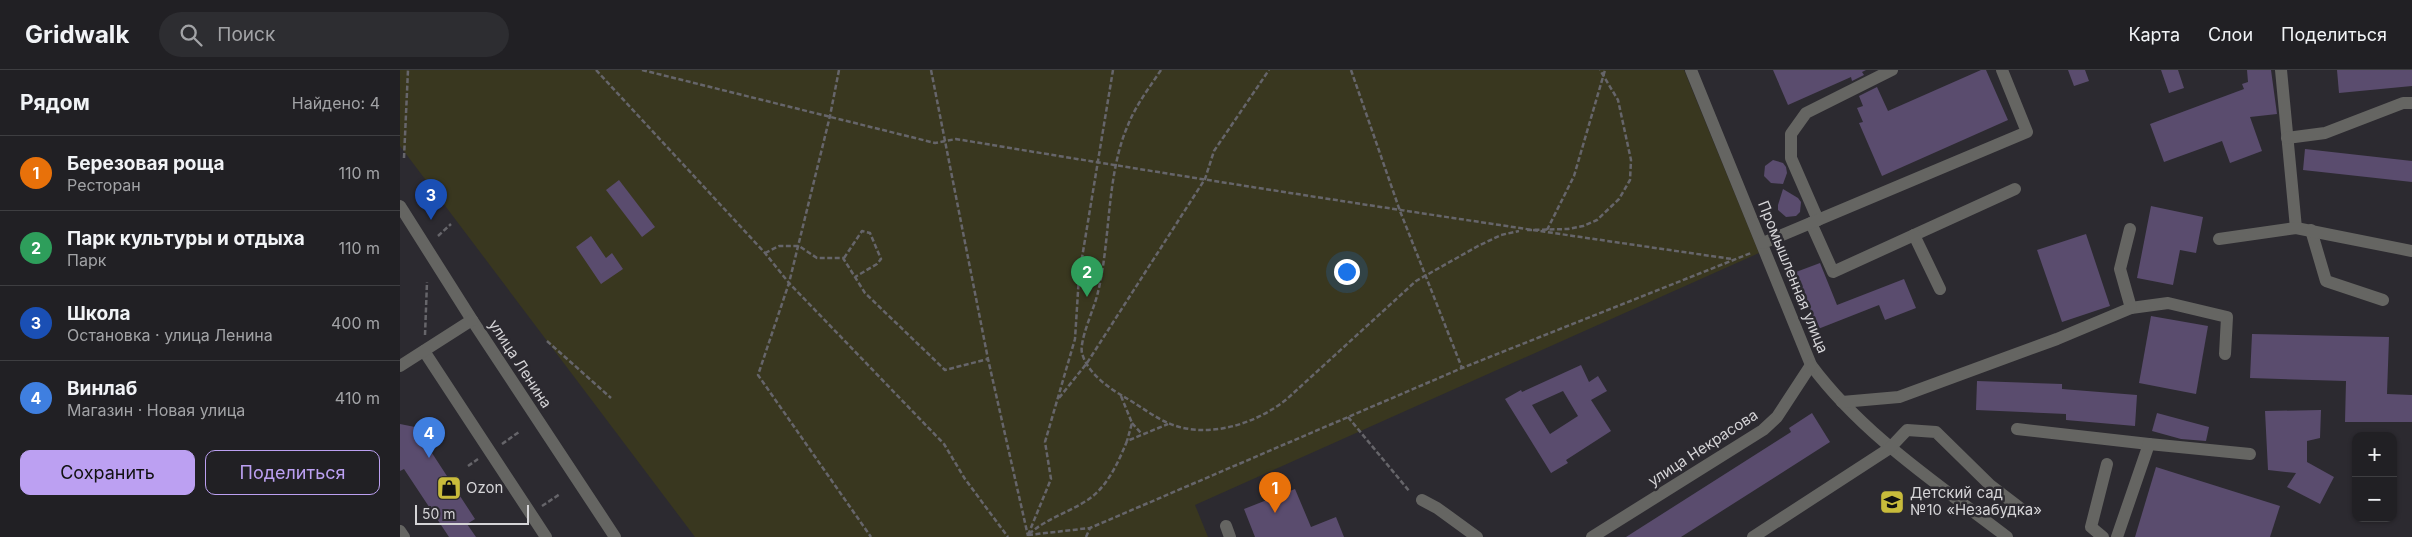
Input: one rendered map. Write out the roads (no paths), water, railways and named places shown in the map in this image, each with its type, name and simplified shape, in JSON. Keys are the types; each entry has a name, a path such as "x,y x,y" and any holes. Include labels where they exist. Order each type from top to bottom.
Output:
{"street":[{"name":"Промышленная улица","path":"1691,70 1811,364 1832,393 1890,448 2007,537"},
{"path":"1892,70 1806,113 1791,134 1791,158 1833,272 2015,190"},
{"path":"1764,246 1815,221 2027,132 2002,70"},
{"path":"2280,70 2296,228"},
{"path":"2287,138 2326,133 2403,103 2412,103"},
{"name":"улица Ленина","path":"400,206 472,320 615,537"},
{"path":"2219,238 2296,228 2412,251"},
{"path":"2130,229 2120,269 2131,308"},
{"path":"2311,230 2326,281 2383,300"},
{"path":"1914,235 1940,289"},
{"path":"1842,402 1899,397 2057,339 2131,308 2168,302 2227,317 2225,354"},
{"path":"400,366 424,346 472,320"},
{"path":"424,346 546,537"},
{"name":"улица Некрасова","path":"1592,537 1701,471 1763,430 1782,410 1811,364"},
{"path":"2017,429 2250,454"},
{"path":"1753,537 1890,448 1907,430 1936,432 1990,485 2024,511"},
{"path":"2117,537 2149,444"},
{"path":"2103,537 2091,527 2107,464"},
{"path":"1422,500 1437,508 1477,537"},
{"path":"400,531 404,537"}],"place":[{"name":"Школа","path":"431,220"},
{"name":"Парк культуры и отдыха","path":"1087,297"},
{"name":"Винлаб","path":"429,458"},
{"name":"Ozon","path":"449,488"},
{"name":"Детский сад №10 «Незабудка»","path":"1892,502"},
{"name":"Березовая роща","path":"1275,513"}]}
